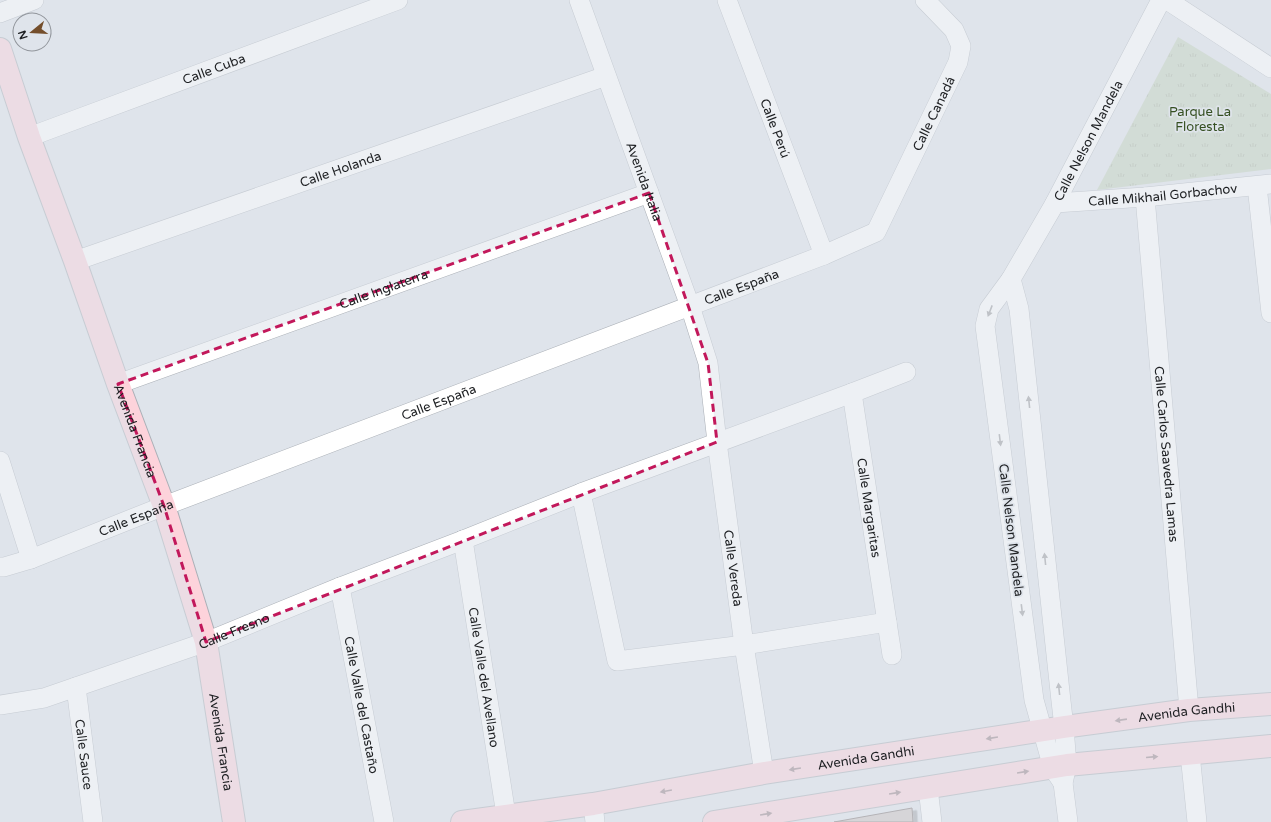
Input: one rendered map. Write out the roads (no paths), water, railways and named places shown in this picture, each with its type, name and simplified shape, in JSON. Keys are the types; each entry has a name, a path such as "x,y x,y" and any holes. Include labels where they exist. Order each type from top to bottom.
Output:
{"street":[{"path":"0,14 34,0"},
{"name":"Calle Cuba","path":"29,137 398,0"},
{"name":"Avenida Italia","path":"579,0 690,306 708,363"},
{"name":"Calle Perú","path":"727,0 824,255"},
{"name":"Calle Canadá","path":"876,232 958,62 961,46 954,30 925,0"},
{"name":"Calle Nelson Mandela","path":"1061,772 1042,731 1034,700 985,326 989,309 1011,279 1055,203 1161,0"},
{"path":"1167,0 1271,68"},
{"name":"Avenida Francia","path":"0,49 29,137 75,261 118,384 164,506 206,642 234,822"},
{"name":"Calle Holanda","path":"75,261 606,76"},
{"path":"1264,185 1271,313"},
{"name":"Calle Mikhail Gorbachov","path":"1055,203 1145,197 1264,185"},
{"name":"Calle Inglaterra","path":"118,384 649,193"},
{"name":"Calle Carlos Saavedra Lamas","path":"1145,197 1189,710"},
{"name":"Calle España","path":"0,567 31,559 164,506 824,255 876,232"},
{"name":"Calle Nelson Mandela","path":"1011,279 1019,309 1064,727 1061,772 1068,822"},
{"name":"Calle Vereda","path":"708,363 744,645 764,773"},
{"name":"Calle Fresno","path":"0,705 44,698 206,642 340,587 581,493 906,372"},
{"name":"Calle Margaritas","path":"852,393 892,655"},
{"path":"0,461 31,559"},
{"path":"581,493 617,661 744,645 887,622"},
{"name":"Calle Valle del Avellano","path":"462,540 506,815"},
{"name":"Calle Valle del Castaño","path":"340,587 384,822"},
{"name":"Calle Sauce","path":"76,687 93,822"},
{"name":"Avenida Gandhi","path":"462,822 506,815 594,813 764,773 1064,727 1189,710 1271,704"},
{"path":"714,822 928,788 1061,772 1190,754 1271,746"},
{"path":"1190,754 1197,822"},
{"path":"928,788 932,822"}],"park label":[{"name":"Parque La Floresta","path":"1200,118"}]}
